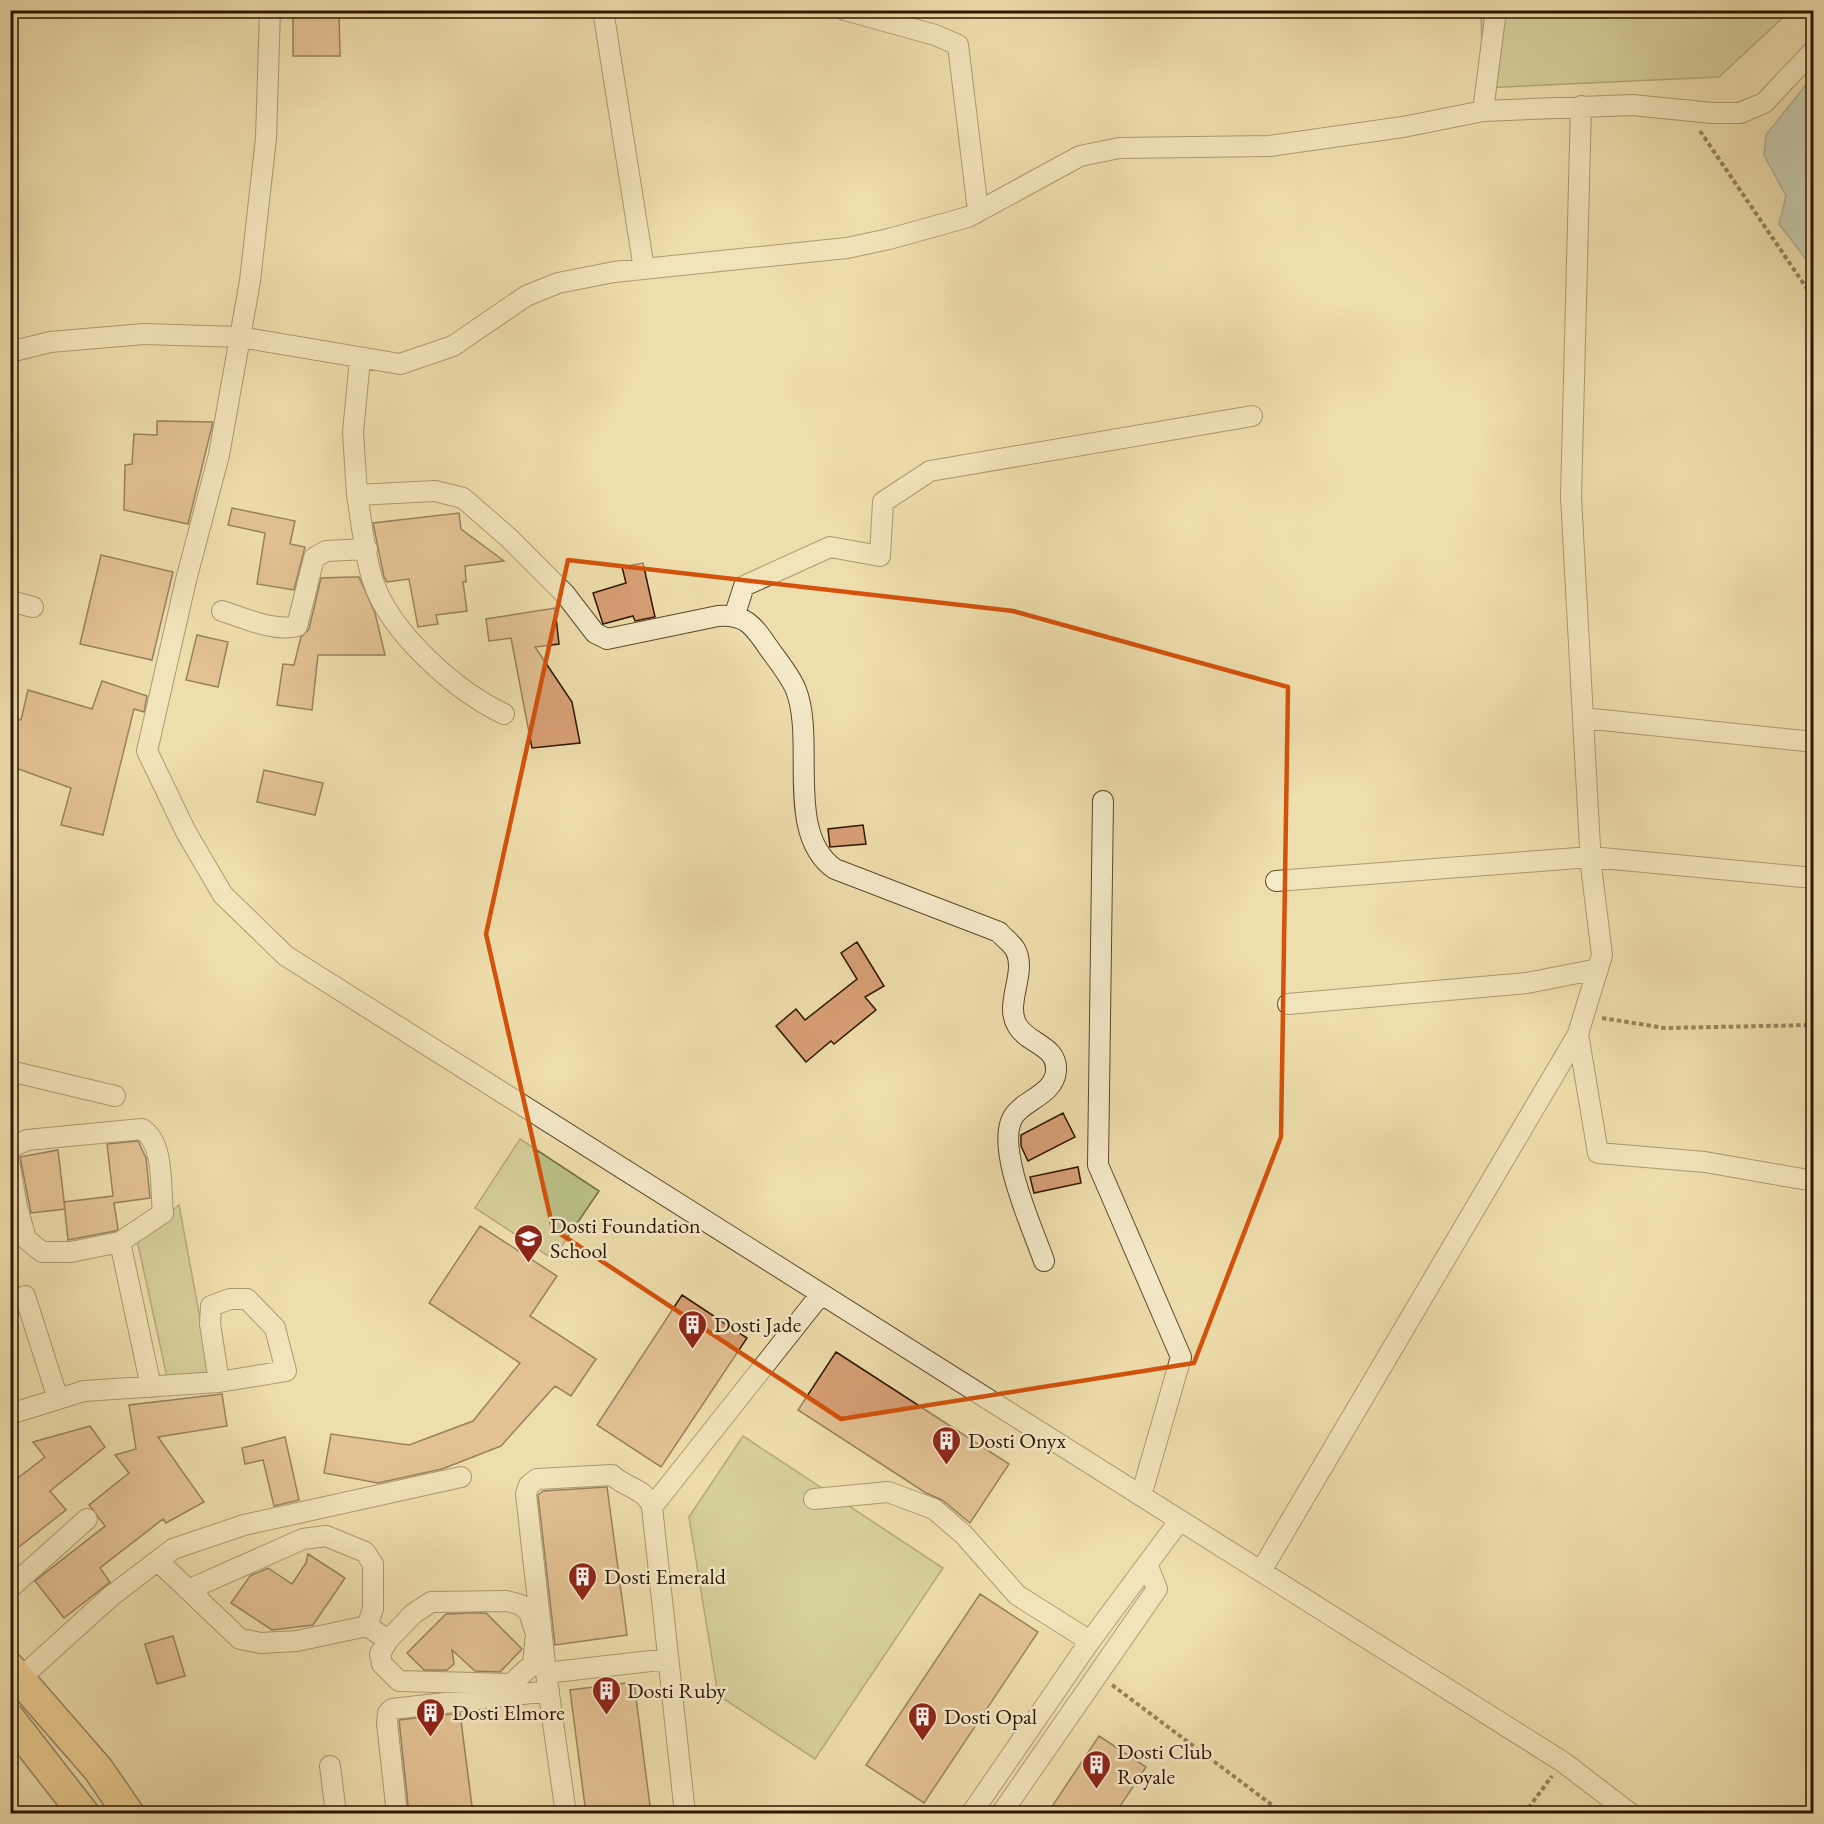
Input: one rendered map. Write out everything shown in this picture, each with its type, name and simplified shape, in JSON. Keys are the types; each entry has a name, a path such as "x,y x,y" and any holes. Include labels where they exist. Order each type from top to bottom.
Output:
{"highway":[{"path":"14,1678 47,1710 98,1769 129,1814"},
{"path":"14,1728 84,1814"}],"street":[{"path":"270,10 266,138 250,281 219,455 186,580 147,751 186,832 223,895 286,956 1563,1761 1631,1814"},
{"path":"603,10 644,269"},
{"path":"845,10 958,45 978,211"},
{"path":"1483,111 1496,10"},
{"path":"10,352 50,342 144,334 240,337 400,364 453,346 526,296 547,287 603,274 847,248 900,236 968,217 1080,156 1119,148 1269,146 1403,127 1483,111 1632,105 1740,112 1764,103 1814,50"},
{"path":"1261,1571 1578,1034 1602,955 1591,857 1571,497 1581,106"},
{"path":"360,359 353,432 357,495 373,581 389,615 443,676 483,704 504,714"},
{"path":"735,614 744,586 830,547 880,556 883,502 930,471 1252,416"},
{"path":"357,495 435,491 463,498 510,539 565,594 595,633 607,639 735,614 755,628 796,690 802,725 804,799 815,849 822,860 835,869 999,932 1015,950 1019,963 1013,1014 1017,1026 1047,1048 1053,1056 1056,1072 1051,1084 1014,1116 1008,1134 1009,1156 1044,1261"},
{"path":"222,611 287,629 297,626 314,558 326,551 367,549"},
{"path":"10,601 33,607"},
{"path":"1583,718 1814,742"},
{"path":"1103,801 1098,1165 1181,1357 1141,1496"},
{"path":"1276,881 1591,857 1814,878"},
{"path":"1288,1004 1527,983 1598,969"},
{"path":"1578,1034 1598,1153 1705,1162 1814,1181"},
{"path":"10,1071 115,1096"},
{"path":"10,1148 27,1140 142,1129 152,1135 156,1146 163,1213 120,1242 71,1252 42,1252 26,1239 16,1207 10,1167"},
{"path":"120,1242 152,1387"},
{"path":"652,1507 821,1294"},
{"path":"25,1296 58,1399"},
{"path":"10,1414 84,1391 219,1382 286,1371 275,1328 247,1299 230,1299 211,1306 210,1324 219,1382"},
{"path":"566,1814 547,1682 526,1494 529,1485 537,1479 552,1476 612,1475 621,1485 647,1497 652,1507 685,1814"},
{"path":"14,1678 110,1597 173,1549 244,1525 461,1477"},
{"path":"814,1499 888,1492 934,1509 964,1535 1017,1595 1090,1641"},
{"path":"10,1588 87,1519"},
{"path":"971,1814 1090,1641 1180,1520"},
{"path":"188,1590 303,1539 326,1536 365,1552 373,1564 373,1609 367,1626"},
{"path":"158,1561 240,1639 261,1643 297,1641 367,1626 388,1640"},
{"path":"1001,1814 1157,1589 1147,1564"},
{"path":"507,1601 521,1605 529,1612 536,1634 533,1665 511,1684 399,1681 382,1664 380,1654 388,1640 412,1614 431,1602 507,1601"},
{"path":"396,1814 387,1723 388,1713 392,1708 669,1659"},
{"path":"14,1728 47,1710"},
{"path":"330,1766 336,1814"}],"path":[{"path":"1686,110 1814,299"},
{"path":"1584,1015 1665,1028 1814,1025"},
{"path":"1097,1674 1284,1814"},
{"path":"1524,1814 1563,1761"}],"highlighted area":[{"path":"568,560 1013,611 1288,687 1281,1137 1194,1363 841,1419 553,1229 486,934"}],"green space":[{"path":"1481,11 1790,11 1719,77 1483,88"},
{"path":"520,1139 599,1191 553,1259 475,1208"},
{"path":"179,1205 210,1372 167,1377 137,1240"},
{"path":"743,1436 943,1568 815,1759 718,1695 689,1517"}],"water":[{"path":"1813,76 1813,268 1779,224 1786,196 1764,155 1766,135"}],"building":[{"path":"293,10 339,10 340,56 293,56"},
{"path":"157,421 213,422 188,524 124,510 125,465 132,464 134,434 157,435"},
{"path":"232,508 295,521 290,544 305,547 294,590 257,584 265,533 228,525"},
{"path":"459,513 461,529 504,561 465,566 466,582 463,582 467,611 436,615 438,624 418,627 409,579 387,582 384,577 373,523"},
{"path":"101,555 173,572 152,660 80,644"},
{"path":"643,563 655,617 635,621 633,616 603,624 593,593 626,583 622,567"},
{"path":"359,577 375,613 385,655 318,655 312,710 277,705 283,664 294,665 301,637 309,629 321,578"},
{"path":"555,608 559,644 535,647 572,702 580,743 532,748 511,638 489,641 486,619"},
{"path":"197,635 228,642 218,687 186,680"},
{"path":"102,681 147,696 144,712 134,709 103,835 61,825 71,788 10,766 10,718 21,720 28,690 92,709"},
{"path":"264,770 323,783 315,815 257,802"},
{"path":"863,825 866,844 830,847 828,829"},
{"path":"857,942 884,986 865,997 876,1010 834,1044 831,1041 806,1062 776,1026 796,1009 805,1020 857,979 841,953"},
{"path":"1063,1113 1075,1137 1028,1161 1021,1146 1021,1135"},
{"path":"138,1141 146,1158 150,1198 114,1203 118,1229 115,1231 68,1240 64,1202 113,1196 107,1144"},
{"path":"58,1150 65,1209 31,1213 20,1157"},
{"path":"1078,1167 1081,1183 1034,1193 1030,1177"},
{"path":"480,1226 557,1276 530,1316 596,1359 571,1396 555,1386 501,1446 442,1469 378,1483 324,1473 331,1434 409,1445 473,1421 520,1363 429,1303"},
{"path":"682,1295 747,1338 661,1467 597,1425"},
{"path":"836,1352 1009,1464 970,1523 942,1500 926,1493 798,1410"},
{"path":"222,1394 227,1426 158,1437 204,1502 166,1523 163,1519 100,1568 110,1582 64,1618 35,1581 105,1526 89,1505 129,1473 115,1455 136,1449 129,1405"},
{"path":"90,1426 105,1447 50,1491 66,1510 10,1554 10,1484 45,1457 33,1442"},
{"path":"285,1437 299,1500 274,1506 263,1460 245,1464 242,1448"},
{"path":"607,1487 627,1635 555,1645 538,1495 543,1491"},
{"path":"308,1554 345,1578 313,1625 272,1630 231,1603 250,1576 268,1568 292,1584 306,1563"},
{"path":"980,1594 1038,1632 924,1803 866,1765"},
{"path":"486,1613 522,1649 500,1672 475,1671 452,1650 454,1664 447,1670 424,1670 407,1653 446,1614"},
{"path":"173,1636 185,1676 157,1684 145,1644"},
{"path":"634,1682 651,1814 586,1814 570,1690"},
{"path":"460,1713 473,1814 409,1814 399,1720"},
{"name":"Dosti Club Royale","path":"1099,1736 1146,1767 1115,1814 1047,1814"}],"place":[{"name":"Dosti Foundation School","path":"529,1264"},
{"name":"Dosti Jade","path":"693,1350"},
{"name":"Dosti Onyx","path":"947,1466"},
{"name":"Dosti Emerald","path":"583,1602"},
{"name":"Dosti Ruby","path":"606,1716"},
{"name":"Dosti Elmore","path":"431,1738"},
{"name":"Dosti Opal","path":"923,1742"},
{"name":"Dosti Club Royale","path":"1096,1790"}]}
